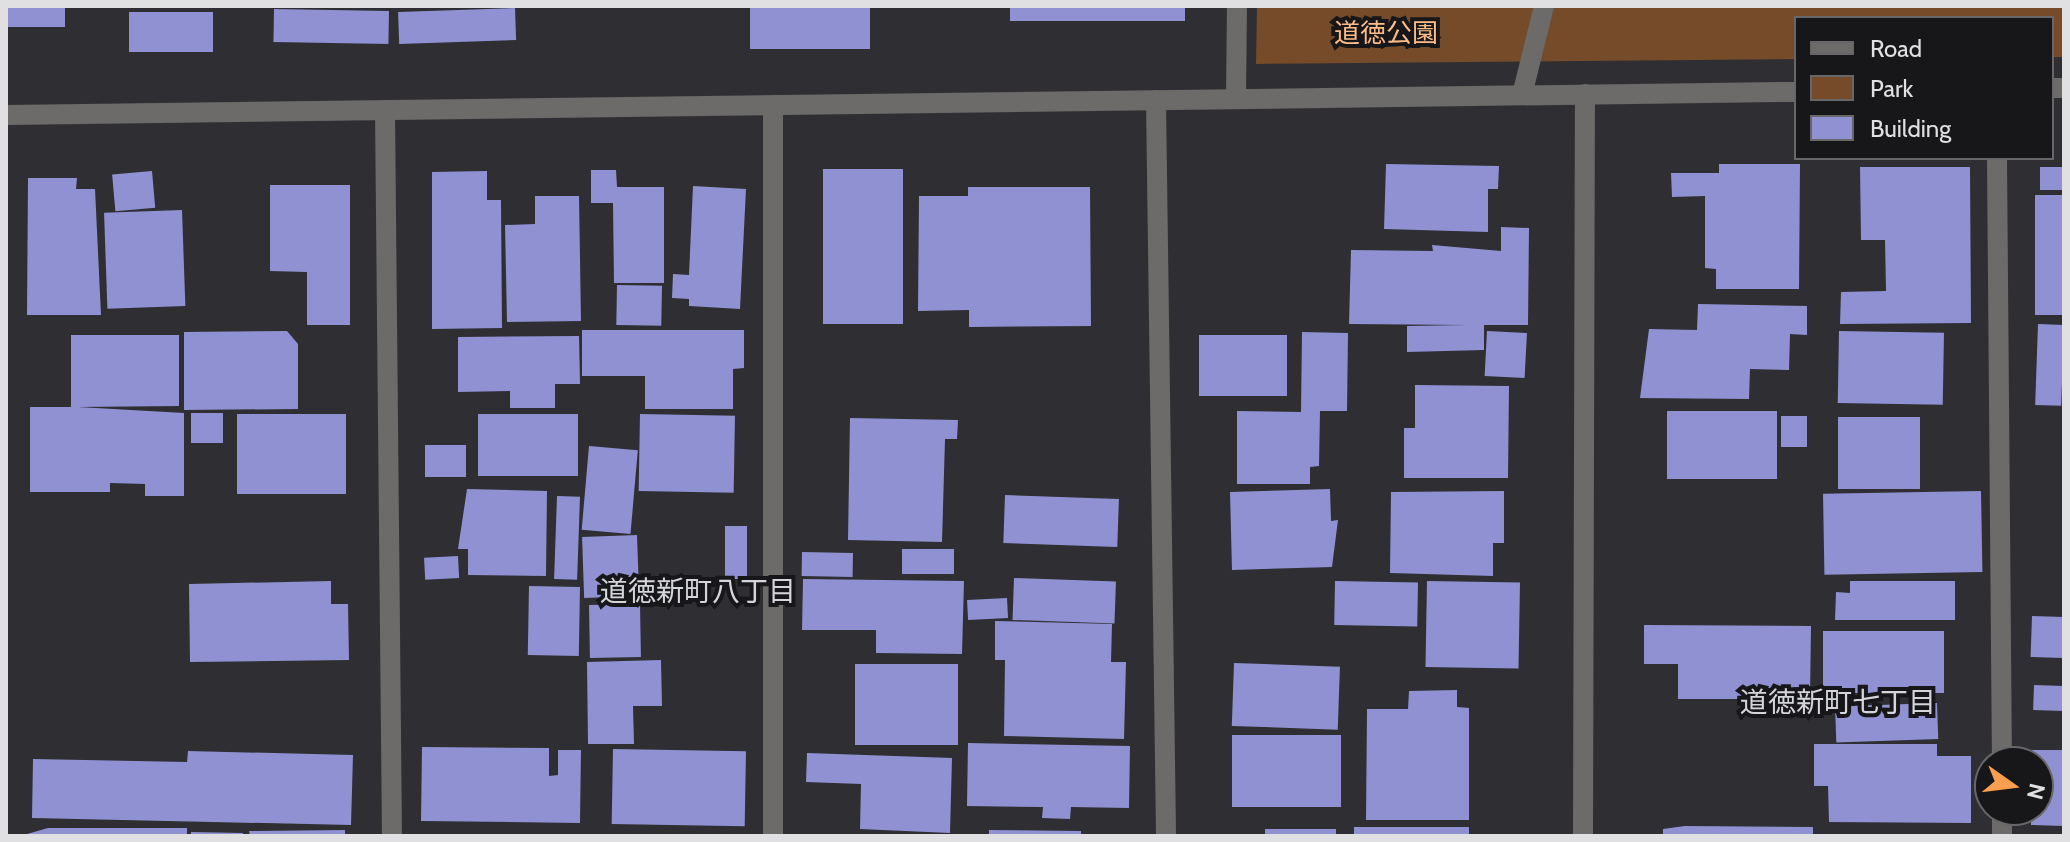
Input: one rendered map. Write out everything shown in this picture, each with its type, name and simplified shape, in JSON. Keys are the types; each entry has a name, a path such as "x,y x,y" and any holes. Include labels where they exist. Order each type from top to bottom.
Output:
{"street":[{"path":"1236,99 1237,6"},
{"path":"1522,95 1544,6"},
{"path":"6,115 1794,92"},
{"path":"1583,836 1585,94"},
{"path":"1156,100 1166,836"},
{"path":"773,105 773,836"},
{"path":"385,110 392,836"},
{"path":"1997,160 2002,746"}],"green space":[{"name":"道徳公園","path":"1257,6 2064,6 2064,57 2054,57 2054,16 1794,16 1794,59 1256,64"}],"building":[{"path":"6,6 65,6 65,27 6,27"},
{"path":"750,6 870,6 870,49 750,49"},
{"path":"1010,6 1185,6 1185,21 1010,21"},
{"path":"515,8 516,40 399,44 398,12"},
{"path":"274,9 389,11 388,44 273,42"},
{"path":"129,12 213,12 213,52 129,52"},
{"path":"1386,164 1499,166 1498,189 1488,189 1488,232 1384,229"},
{"path":"1719,164 1800,164 1799,289 1716,289 1716,269 1705,268 1705,196 1672,197 1671,173 1719,173"},
{"path":"1860,167 1970,167 1971,323 1840,324 1841,292 1886,291 1885,240 1861,240"},
{"path":"2040,167 2064,167 2064,190 2040,190"},
{"path":"823,169 903,169 903,324 823,324"},
{"path":"591,170 616,170 617,187 664,187 664,283 614,283 613,203 591,203"},
{"path":"152,171 155,208 115,211 112,174"},
{"path":"487,171 487,200 501,200 502,328 432,329 432,172"},
{"path":"28,178 77,178 76,189 95,189 101,315 27,315"},
{"path":"270,185 350,185 350,325 307,325 307,272 270,271"},
{"path":"693,186 746,189 740,309 689,306 689,299 672,298 673,274 689,275"},
{"path":"968,187 1090,187 1091,326 969,327 969,310 918,311 919,196 968,196"},
{"path":"2035,195 2064,195 2064,315 2035,315"},
{"path":"535,196 579,196 581,321 507,322 505,225 535,224"},
{"path":"182,210 185,306 107,309 104,213"},
{"path":"1501,227 1529,228 1528,325 1484,325 1484,350 1407,352 1407,326 1467,325 1349,324 1351,250 1433,251 1432,245 1501,251"},
{"path":"617,285 662,286 661,326 616,325"},
{"path":"1698,304 1807,306 1807,335 1790,334 1789,370 1750,369 1749,399 1640,398 1649,329 1697,330"},
{"path":"2038,324 2064,325 2061,406 2035,405"},
{"path":"582,330 744,330 744,368 733,369 733,409 645,409 645,376 582,376"},
{"path":"287,331 298,344 298,409 184,410 184,332"},
{"path":"1487,331 1527,333 1525,378 1485,376"},
{"path":"1839,331 1944,333 1943,405 1838,403"},
{"path":"1302,332 1348,333 1347,411 1320,411 1319,466 1310,467 1310,484 1237,484 1237,411 1301,412"},
{"path":"71,335 179,335 179,406 78,407 184,413 184,496 145,496 145,484 110,483 110,492 30,492 30,407 71,407"},
{"path":"1199,335 1287,335 1287,396 1199,396"},
{"path":"579,336 580,384 555,384 555,408 510,408 510,391 458,392 458,337"},
{"path":"1415,385 1509,386 1508,478 1404,478 1404,428 1415,428"},
{"path":"1667,411 1777,411 1777,479 1667,479"},
{"path":"191,413 223,413 223,443 191,443"},
{"path":"237,414 346,414 346,494 237,494"},
{"path":"478,414 578,414 578,476 478,476"},
{"path":"640,414 735,416 734,493 639,491"},
{"path":"1781,416 1807,416 1807,447 1781,447"},
{"path":"1838,417 1920,417 1920,489 1838,489"},
{"path":"850,418 958,420 957,439 945,439 942,542 848,540"},
{"path":"425,445 466,445 466,477 425,477"},
{"path":"589,446 638,450 630,534 582,530"},
{"path":"467,489 547,491 546,576 468,575 468,549 458,549"},
{"path":"1330,489 1331,521 1338,520 1332,567 1232,570 1230,492"},
{"path":"1504,491 1504,543 1493,543 1493,576 1390,573 1391,492"},
{"path":"1981,491 1982,572 1824,575 1823,494"},
{"path":"1005,495 1119,499 1117,547 1003,543"},
{"path":"557,496 580,497 577,580 554,579"},
{"path":"725,526 747,526 747,579 725,579"},
{"path":"637,535 639,596 584,598 582,537"},
{"path":"902,549 954,549 954,574 902,574"},
{"path":"802,552 853,553 853,577 802,576"},
{"path":"458,556 459,578 425,580 424,558"},
{"path":"1014,578 1116,582 1114,624 1013,620"},
{"path":"803,579 964,581 962,654 876,653 876,630 802,630"},
{"path":"331,581 331,604 348,604 349,660 190,662 189,584"},
{"path":"1335,581 1418,582 1417,626 1334,625"},
{"path":"1427,581 1520,583 1518,669 1425,667"},
{"path":"1850,581 1955,581 1955,620 1835,620 1836,592 1850,593"},
{"path":"529,586 580,587 579,656 528,655"},
{"path":"1007,598 1008,618 968,620 967,600"},
{"path":"640,604 641,657 590,658 589,605"},
{"path":"2032,616 2064,617 2063,658 2031,657"},
{"path":"995,621 1112,624 1111,662 1126,662 1124,739 1004,736 1005,660 995,660"},
{"path":"1644,625 1811,626 1810,699 1678,699 1678,664 1644,664"},
{"path":"1823,631 1944,631 1944,693 1823,693"},
{"path":"661,660 662,706 633,706 634,744 588,744 587,662"},
{"path":"1234,663 1340,667 1338,730 1232,726"},
{"path":"855,664 958,664 958,745 855,745"},
{"path":"2034,685 2064,686 2063,711 2033,710"},
{"path":"1457,690 1457,707 1469,708 1469,820 1366,820 1367,709 1408,709 1409,691"},
{"path":"1937,703 1938,739 1836,743 1835,707"},
{"path":"1232,735 1341,735 1341,807 1232,807"},
{"path":"968,743 1130,746 1129,808 1071,807 1070,819 1042,818 1043,807 967,806"},
{"path":"1814,744 1937,744 1937,756 1971,756 1971,823 1829,822 1828,786 1814,786"},
{"path":"422,747 549,748 549,776 558,775 558,750 581,750 580,823 421,821"},
{"path":"613,749 746,751 745,826 612,824"},
{"path":"2054,750 2064,750 2064,826 2054,826"},
{"path":"188,751 353,755 351,825 32,818 33,759 187,762"},
{"path":"807,753 952,758 950,833 860,829 861,784 806,782"},
{"path":"1685,826 1813,827 1813,836 1663,836 1663,829"},
{"path":"1354,827 1469,827 1469,836 1354,836"},
{"path":"48,828 187,828 187,836 20,836"},
{"path":"1265,829 1336,829 1336,836 1265,836"},
{"path":"345,830 345,836 250,836 249,831"},
{"path":"989,830 1081,831 1081,836 989,836"},
{"path":"191,832 243,833 243,836 191,836"}],"district":[{"name":"道徳新町八丁目","path":"698,591"},
{"name":"道徳新町七丁目","path":"1838,702"}]}
